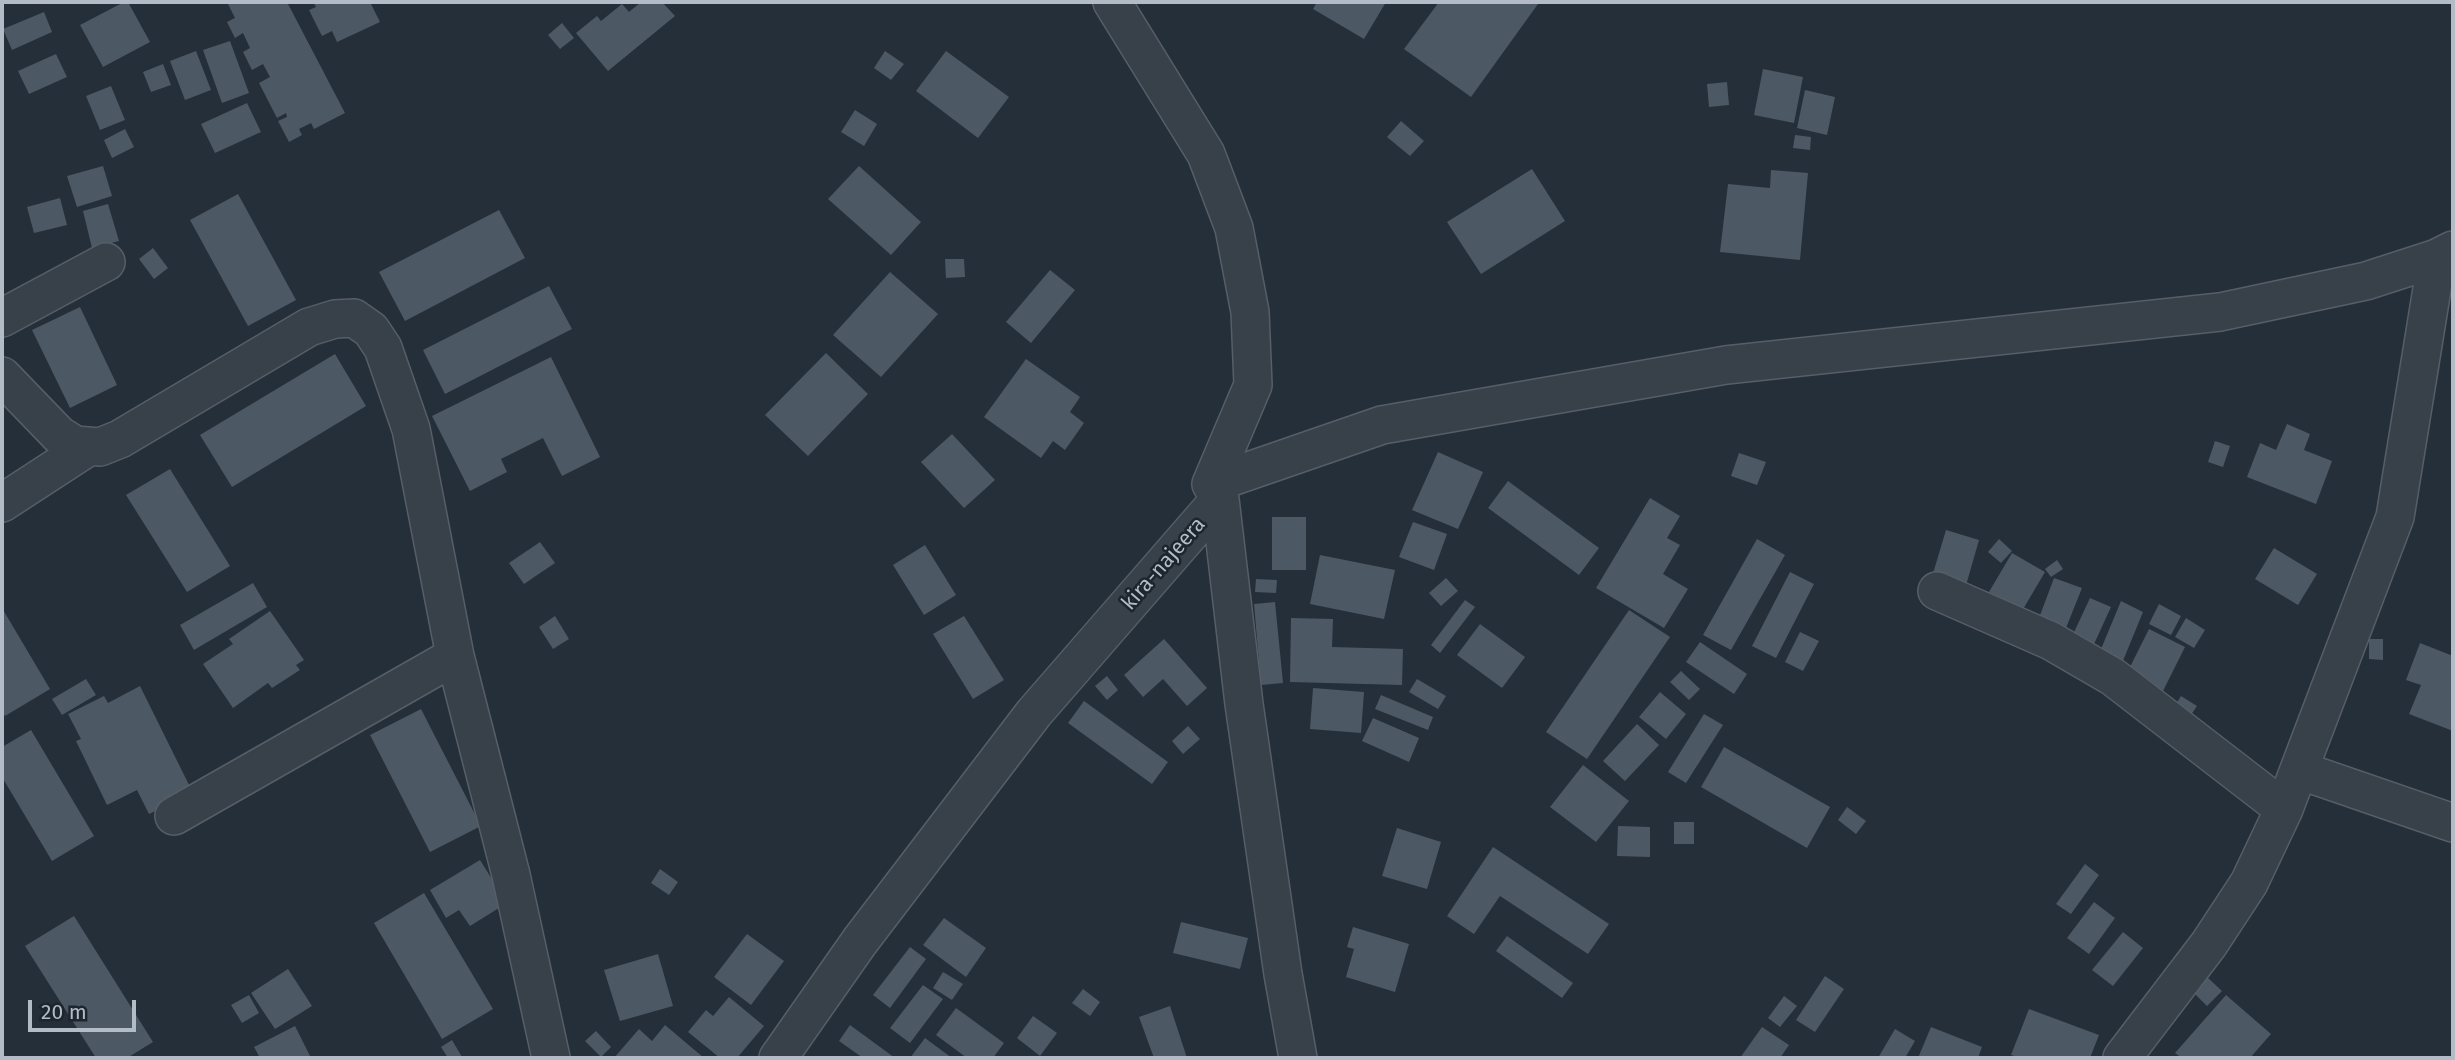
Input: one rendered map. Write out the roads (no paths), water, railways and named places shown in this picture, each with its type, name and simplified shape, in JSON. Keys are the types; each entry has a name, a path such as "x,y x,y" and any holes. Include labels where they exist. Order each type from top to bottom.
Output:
{"street":[{"name":"kira-najeera","path":"778,1058 860,941 1034,713 1216,492 1253,385 1250,312 1234,228 1206,154 1112,2"},
{"path":"1298,1058 1283,974 1216,492 1297,452 1382,425 1726,365 2220,312 2340,288 2445,254 2395,517 2284,809 2249,883 2223,924 2122,1058"},
{"path":"2,318 106,261"},
{"path":"2,503 88,447 120,439 206,385 309,327 335,319 354,318 371,330 383,348 411,429 455,656 511,875 551,1058"},
{"path":"2,376 59,435 75,445 88,447"},
{"path":"1937,591 2052,641 2113,677 2284,809"},
{"path":"174,816 455,656"},
{"path":"2299,770 2453,823"}]}
